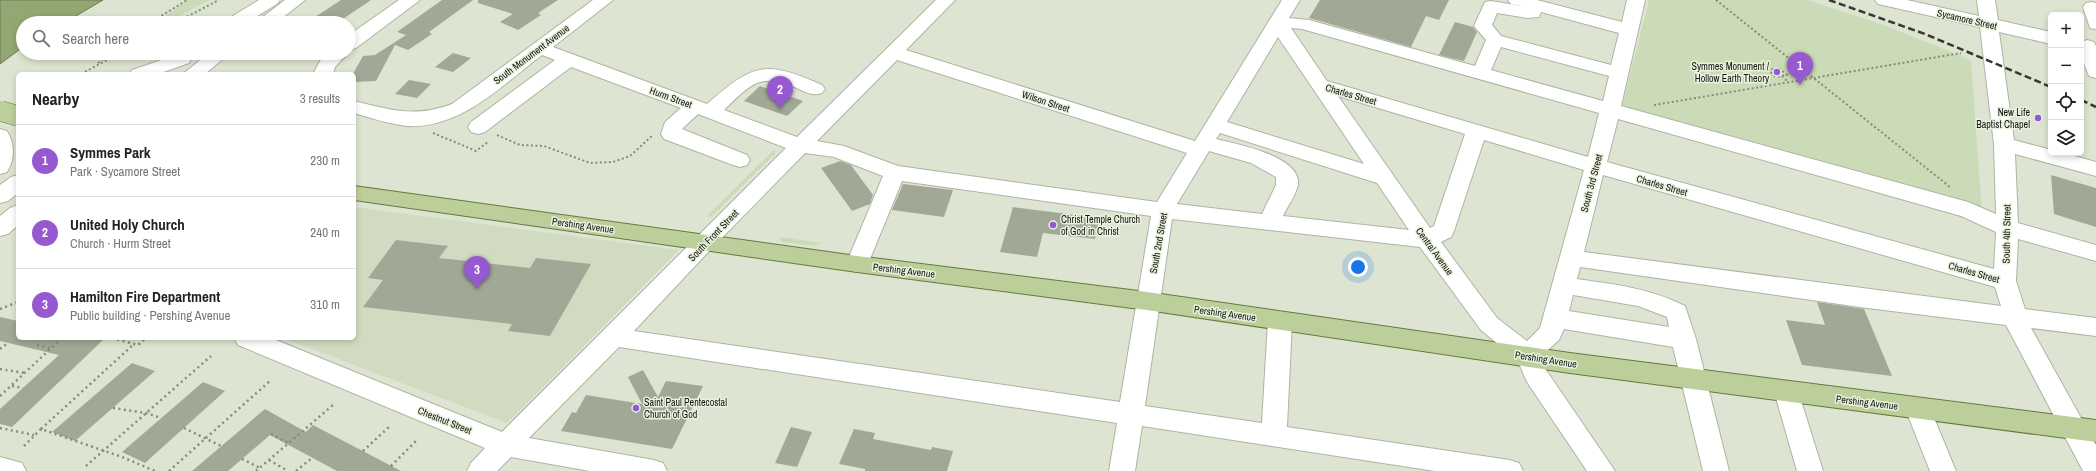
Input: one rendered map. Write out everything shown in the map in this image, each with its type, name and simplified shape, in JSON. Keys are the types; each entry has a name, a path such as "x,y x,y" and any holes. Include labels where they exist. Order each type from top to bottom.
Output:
{"main road":[{"name":"Pershing Avenue","path":"356,193 857,264 1147,301 1570,363 2084,430"}],"street":[{"path":"245,16 271,0"},
{"path":"274,16 296,0"},
{"path":"356,39 411,0"},
{"name":"South Monument Avenue","path":"356,108 410,121 442,116 459,108 604,0"},
{"name":"South Front Street","path":"480,471 614,337 704,242 802,146 893,52 946,0"},
{"name":"South 2nd Street","path":"1122,471 1162,210 1291,0"},
{"path":"1517,0 1629,30"},
{"name":"South 3rd Street","path":"1527,356 1551,333 1610,111 1636,0"},
{"name":"Sycamore Street","path":"1884,0 2048,37"},
{"name":"South 4th Street","path":"1986,0 2004,144 2007,228 2005,281 2014,317 2020,331 2084,430 2096,470"},
{"path":"1555,10 1527,13 1491,6 1483,26 1495,40 1619,73"},
{"path":"2092,7 2096,24"},
{"path":"1278,22 1303,24 1968,210 2007,228 2096,253"},
{"name":"Central Avenue","path":"1278,22 1427,240 1489,324 1527,356 1536,375 1602,471"},
{"path":"1484,67 1495,40"},
{"path":"2088,47 2096,72"},
{"name":"Hurm Street","path":"539,48 802,146 837,152 895,173 1162,210 1427,240"},
{"name":"Wilson Street","path":"893,52 1206,139"},
{"path":"478,127 569,59"},
{"path":"144,72 176,60"},
{"path":"165,72 181,60"},
{"path":"196,72 212,60"},
{"path":"324,72 327,65 332,60"},
{"path":"740,160 671,134 672,127 703,109 743,81 763,74 779,74 815,89"},
{"name":"Charles Street","path":"1321,85 1595,166 2005,281"},
{"path":"1427,240 1443,231 1477,130"},
{"path":"0,136 4,152 0,168"},
{"path":"1206,139 1270,163 1286,174 1287,185 1269,222"},
{"path":"1206,139 1385,178"},
{"path":"2004,144 2096,169"},
{"path":"857,264 895,173"},
{"path":"0,196 16,184"},
{"path":"0,228 16,215"},
{"path":"1571,258 1658,272 2096,327"},
{"path":"1564,285 1650,300 1669,306 1677,312 1716,471"},
{"path":"1555,318 1684,339"},
{"path":"1274,436 1280,321"},
{"path":"614,337 1274,436 1458,467 1510,471"},
{"name":"Chestnut Street","path":"259,340 505,445 654,471"},
{"path":"1786,391 1810,471"},
{"path":"1918,408 1943,471"},
{"path":"0,468 13,471"}],"path":[{"path":"161,16 187,0"},
{"path":"188,16 219,0"},
{"path":"1716,0 1956,191"},
{"path":"1651,105 1815,79 1961,53"},
{"path":"91,68 102,60"},
{"path":"84,72 106,60"},
{"path":"1779,68 1787,75 1782,76 1776,77 1768,70 1779,68"},
{"path":"1782,76 1790,83"},
{"path":"430,132 476,150 497,134 520,145 544,146 590,163 614,162 630,156 654,135"},
{"path":"0,309 16,303"},
{"path":"0,396 60,340"},
{"path":"119,340 138,345 144,340"},
{"path":"0,349 8,343"},
{"path":"24,446 134,344"},
{"path":"37,345 51,349"},
{"path":"86,466 211,356"},
{"path":"0,369 25,373"},
{"path":"169,471 271,380"},
{"path":"11,386 23,388"},
{"path":"256,471 333,405"},
{"path":"113,408 146,413 161,418"},
{"path":"363,451 389,427"},
{"path":"0,428 35,436"},
{"path":"184,428 221,446"},
{"path":"41,429 155,471"},
{"path":"271,434 288,443"},
{"path":"391,466 418,439"},
{"path":"296,471 312,458"},
{"path":"242,459 260,468"},
{"path":"268,460 288,471"}],"shaded area":[{"path":"0,0 103,0 76,16 16,16 16,52 0,64"},
{"path":"187,0 210,0 179,16 165,16"},
{"path":"1649,0 1807,0 1881,24 1956,54 1961,53 1962,57 1971,61 1982,211 1621,110"},
{"path":"775,149 775,154 716,212 710,217 707,216"},
{"path":"356,207 679,250 507,423 288,340 356,340"},
{"path":"779,237 822,243 815,246 782,242"}],"building":[{"path":"341,0 371,0 347,16 317,16"},
{"path":"442,0 473,0 429,32 432,34 408,50 395,45 376,81 356,82 356,72 354,72 363,56 375,55 406,35 397,32"},
{"path":"478,0 558,0 538,13 541,15 518,30 500,22 513,14 478,3"},
{"path":"1320,0 1449,0 1439,20 1426,16 1411,47 1309,18"},
{"path":"1455,22 1473,27 1477,32 1464,61 1439,55"},
{"path":"453,53 471,58 453,72 435,67"},
{"path":"409,80 431,84 417,98 395,94"},
{"path":"760,86 803,101 787,116 744,101"},
{"path":"840,161 851,165 873,195 870,204 852,211 821,168"},
{"path":"2051,175 2096,188 2096,227 2054,214"},
{"path":"903,184 953,190 944,217 892,210"},
{"name":"Christ Temple Church of God in Christ","path":"1013,207 1099,218 1095,239 1043,233 1037,257 1000,252"},
{"path":"396,240 448,246 439,258 530,268 536,258 591,264 550,336 508,331 512,324 363,307 383,280 368,278"},
{"path":"1817,302 1864,309 1892,376 1802,365 1786,320 1825,325"},
{"path":"0,317 16,321 16,340 103,340 12,427 0,424 0,409 59,355 0,341"},
{"path":"132,363 155,371 75,441 52,432"},
{"name":"Saint Paul Pentecostal Church of God","path":"643,370 658,397 666,381 703,386 672,449 561,431 572,412 576,413 586,395 642,404 628,377"},
{"path":"203,382 225,391 145,463 122,452"},
{"path":"265,409 306,432 313,425 401,471 337,471 270,435 228,471 192,471"},
{"path":"791,427 812,432 797,467 775,463"},
{"path":"854,429 875,433 873,439 931,450 932,447 953,451 947,471 865,471 865,469 839,464"}],"railway":[{"path":"1829,0 1925,34 2048,86"},
{"path":"2084,101 2096,107"}],"place":[{"name":"Symmes Monument / Hollow Earth Theory","path":"1777,72"},
{"name":"Symmes Park","path":"1800,85"},
{"name":"United Holy Church","path":"780,109"},
{"name":"New Life Baptist Chapel","path":"2038,118"},
{"name":"Christ Temple Church of God in Christ","path":"1053,225"},
{"name":"Hamilton Fire Department","path":"477,289"},
{"name":"Saint Paul Pentecostal Church of God","path":"636,408"}]}
